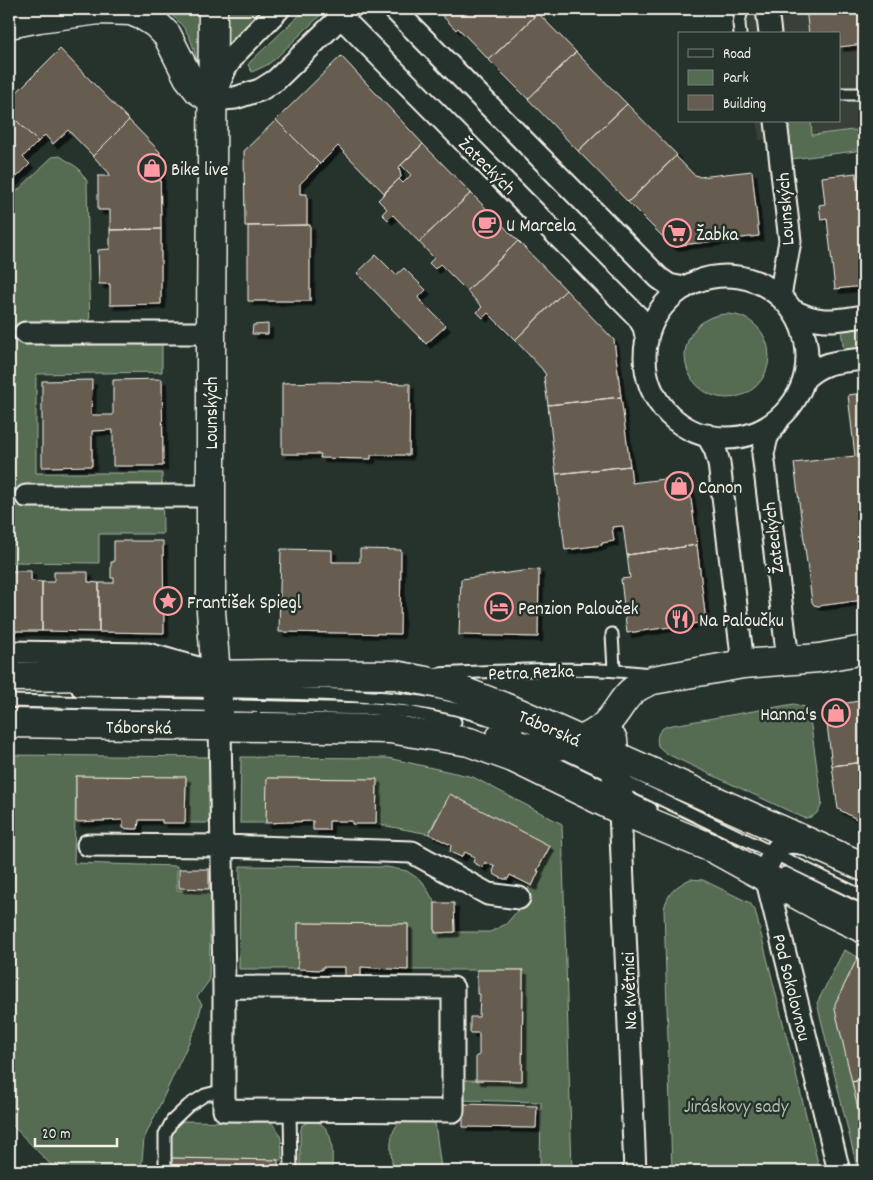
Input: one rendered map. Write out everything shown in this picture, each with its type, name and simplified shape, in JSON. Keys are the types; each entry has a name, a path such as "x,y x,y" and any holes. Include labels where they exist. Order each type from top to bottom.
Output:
{"street":[{"path":"9,23 22,9"},
{"path":"213,9 213,100"},
{"name":"Lounských","path":"218,699 211,611 210,496 213,100 225,69 234,54 279,9"},
{"path":"394,9 660,278 670,285 684,288"},
{"path":"767,9 770,32"},
{"path":"9,23 99,10 130,11 145,17 167,35 188,77 198,90 213,100 235,98 260,90 276,80 345,13"},
{"name":"Žateckých","path":"345,13 638,317 644,327 647,341 646,365 652,389 665,410 684,426 707,435 726,438 745,436 763,429 779,418"},
{"name":"Lounských","path":"776,122 790,241 786,303"},
{"name":"Žateckých","path":"647,341 654,320 667,302 684,288 700,280 717,276 739,276 761,283 805,317 820,321 864,316"},
{"name":"Žateckých","path":"786,303 801,326 806,343 807,361 804,379 795,400 766,437 763,454 788,660"},
{"path":"25,333 211,333"},
{"path":"804,379 815,369 829,363 864,359"},
{"path":"707,435 715,448 719,463 743,664"},
{"path":"26,496 210,496"},
{"name":"Petra Rezka","path":"541,741 597,732 634,689 643,683 666,676 743,664 819,658 864,650"},
{"name":"Táborská","path":"9,652 148,654 218,699"},
{"name":"Táborská","path":"9,718 218,699 395,676 452,687 517,712 541,741 617,784 714,850 769,865 864,929"},
{"name":"Táborská","path":"12,685 218,699 457,739 484,746 513,758 617,784 818,846 864,867"},
{"path":"218,699 222,846 224,1110 454,1111 452,988 224,987"},
{"path":"610,719 617,784"},
{"path":"456,722 541,741"},
{"name":"Táborská","path":"390,729 427,723 456,722"},
{"name":"Na Květnici","path":"617,784 635,1171"},
{"path":"769,865 776,848 786,843 818,846"},
{"path":"88,845 222,846 412,852 488,894 518,898"},
{"name":"Pod Sokolovnou","path":"769,865 839,1171"}],"lane":[{"path":"740,32 739,23 742,9"},
{"path":"840,94 864,94"},
{"path":"612,634 614,669"},
{"name":"Petra Rezka","path":"395,676 614,669 666,676"},
{"path":"69,689 382,710 417,714 456,722"},
{"path":"218,699 369,696 409,700 464,711 493,720 541,741 617,784 660,813"},
{"path":"678,822 864,912"},
{"path":"769,865 864,897"},
{"path":"165,1171 165,1134 172,1121 189,1105 205,1095 224,1090"},
{"path":"290,1110 291,1171"}],"shaded area":[{"path":"746,9 864,9 864,132 852,130 759,140 757,122 840,122 840,32 749,32"}],"green space":[{"path":"164,9 201,9 200,75 190,37 180,23"},
{"path":"226,9 267,9 228,47"},
{"path":"306,9 327,9 275,59 252,72 248,65 250,62"},
{"path":"792,122 811,122 812,135 853,130 864,132 864,150 791,159 788,144"},
{"path":"60,156 78,168 87,181 90,334 162,337 162,372 36,374 36,473 162,473 163,534 99,534 99,563 9,562 9,199 52,157"},
{"path":"727,314 743,317 757,326 766,340 769,356 766,372 757,386 743,395 727,398 711,395 697,386 688,372 685,356 688,340 697,326 711,317"},
{"path":"864,327 864,351 844,353 841,330"},
{"path":"794,704 805,707 809,712 822,803 818,812 811,817 804,818 667,754 658,746 658,734 667,726"},
{"path":"9,755 213,757 212,823 185,823 186,777 76,776 74,863 177,866 177,890 211,891 209,981 197,997 202,1004 196,1027 144,1139 141,1171 57,1171 9,1122"},
{"path":"241,757 388,758 473,777 562,824 572,1171 540,1171 541,1102 458,1100 465,1080 522,1081 523,970 408,970 408,924 298,923 298,969 239,969 240,866 387,867 407,871 423,882 435,903 435,932 490,932 506,924 517,911 530,885 532,886 537,871 550,846 436,818 429,834 376,824 376,779 268,778 266,823 240,823"},
{"name":"Jiráskovy sady","path":"690,879 703,880 750,903 755,910 820,1171 672,1171 664,909 673,891"},
{"path":"844,950 858,957 837,1000 835,1009 861,1116 859,1116 864,1137 864,1171 858,1171 817,1003"},
{"path":"404,1118 435,1123 441,1169 444,1171 393,1171 392,1135 398,1123"},
{"path":"312,1120 320,1123 329,1134 332,1148 332,1171 300,1171 300,1134 302,1125"},
{"path":"178,1121 270,1122 280,1134 282,1160 168,1158 168,1127"}],"building":[{"path":"436,9 526,9 534,17 489,60 458,28 456,30"},
{"path":"806,9 864,9 864,44 840,47 840,32 809,32"},
{"path":"538,13 576,52 528,99 489,60"},
{"path":"60,49 129,120 93,156 68,130 53,144 45,135 38,142 9,113 9,100"},
{"path":"576,52 627,104 578,151 528,99"},
{"path":"341,56 423,144 399,167 401,177 384,193 338,146 320,164 276,120"},
{"path":"627,104 677,155 628,202 578,151"},
{"path":"9,113 38,142 23,157 30,164 9,185"},
{"path":"129,120 160,152 161,229 110,230 110,210 98,210 98,176 110,176 93,156"},
{"path":"276,120 320,164 300,184 300,194 307,194 307,225 245,226 244,151"},
{"path":"423,144 471,193 419,242 393,215 388,220 382,214 387,209 378,200 399,179 403,183 411,175 401,165"},
{"path":"676,156 693,174 700,177 752,171 759,236 672,246 628,202"},
{"path":"856,173 861,214 864,213 864,286 835,289 827,219 821,220 819,205 825,204 822,177"},
{"path":"471,193 518,241 467,291 440,264 435,269 429,263 434,258 419,242"},
{"path":"310,225 310,301 248,301 248,226"},
{"path":"161,229 161,304 110,305 110,284 99,284 98,250 110,249 110,230"},
{"path":"518,241 566,290 515,340 488,313 483,318 477,312 482,307 467,291"},
{"path":"376,255 396,275 404,268 426,290 418,298 446,326 426,344 357,273"},
{"path":"566,290 614,340 621,397 548,405 544,377 546,375 515,340"},
{"path":"268,324 268,334 252,334 253,325"},
{"path":"162,379 163,466 113,466 113,430 92,431 92,466 42,467 42,381 92,380 91,415 113,415 113,380"},
{"path":"282,383 410,384 409,455 371,455 371,459 320,458 321,454 282,454"},
{"path":"864,393 864,501 861,501 864,526 864,600 818,606 812,602 794,463 855,456 848,395"},
{"path":"621,397 630,466 556,474 548,405"},
{"path":"630,466 632,483 688,476 697,545 627,555 623,526 612,527 614,541 602,543 602,545 565,550 556,474"},
{"path":"114,541 163,541 164,633 99,632 99,583 114,583 114,578 111,578 111,562 114,562"},
{"path":"697,545 706,622 627,633 621,579 630,578 627,555"},
{"path":"281,549 332,550 332,562 360,562 360,549 401,550 400,634 279,632"},
{"name":"Penzion Palouček","path":"539,569 538,637 459,635 461,579"},
{"path":"9,571 31,571 31,581 42,582 42,631 9,631"},
{"path":"54,572 88,572 88,582 99,583 99,632 42,631 42,582 54,582"},
{"path":"864,700 864,762 832,766 825,707"},
{"path":"864,762 864,823 838,809 832,766"},
{"path":"76,776 186,777 185,823 139,820 138,829 131,829 123,828 123,820 76,822"},
{"path":"267,778 377,779 376,824 352,824 352,821 329,821 329,830 313,830 313,821 266,823"},
{"path":"450,794 550,846 537,871 539,871 532,886 510,875 508,879 499,877 494,874 495,867 485,862 483,868 473,862 475,857 465,852 461,857 450,852 451,845 429,834"},
{"path":"179,869 209,869 209,889 179,888"},
{"path":"435,903 454,903 455,932 435,933"},
{"path":"298,923 408,924 408,970 361,967 361,976 345,976 345,967 322,967 322,970 298,969"},
{"path":"858,957 864,960 864,1079 852,1082 835,1004"},
{"path":"477,970 523,970 522,1081 476,1080 476,1056 479,1056 479,1033 470,1033 470,1017 479,1017 480,994 477,994"},
{"path":"864,1079 864,1137 852,1082"},
{"path":"463,1104 537,1106 536,1128 463,1127"},
{"path":"168,1158 278,1160 278,1171 168,1171"}],"place":[{"name":"Bike live","path":"152,168"},
{"name":"U Marcela","path":"487,224"},
{"name":"Žabka","path":"677,233"},
{"name":"Canon","path":"679,486"},
{"name":"František Spiegl","path":"168,601"},
{"name":"Penzion Palouček","path":"499,607"},
{"name":"Na Paloučku","path":"680,619"},
{"name":"Hanna's","path":"836,713"}]}
